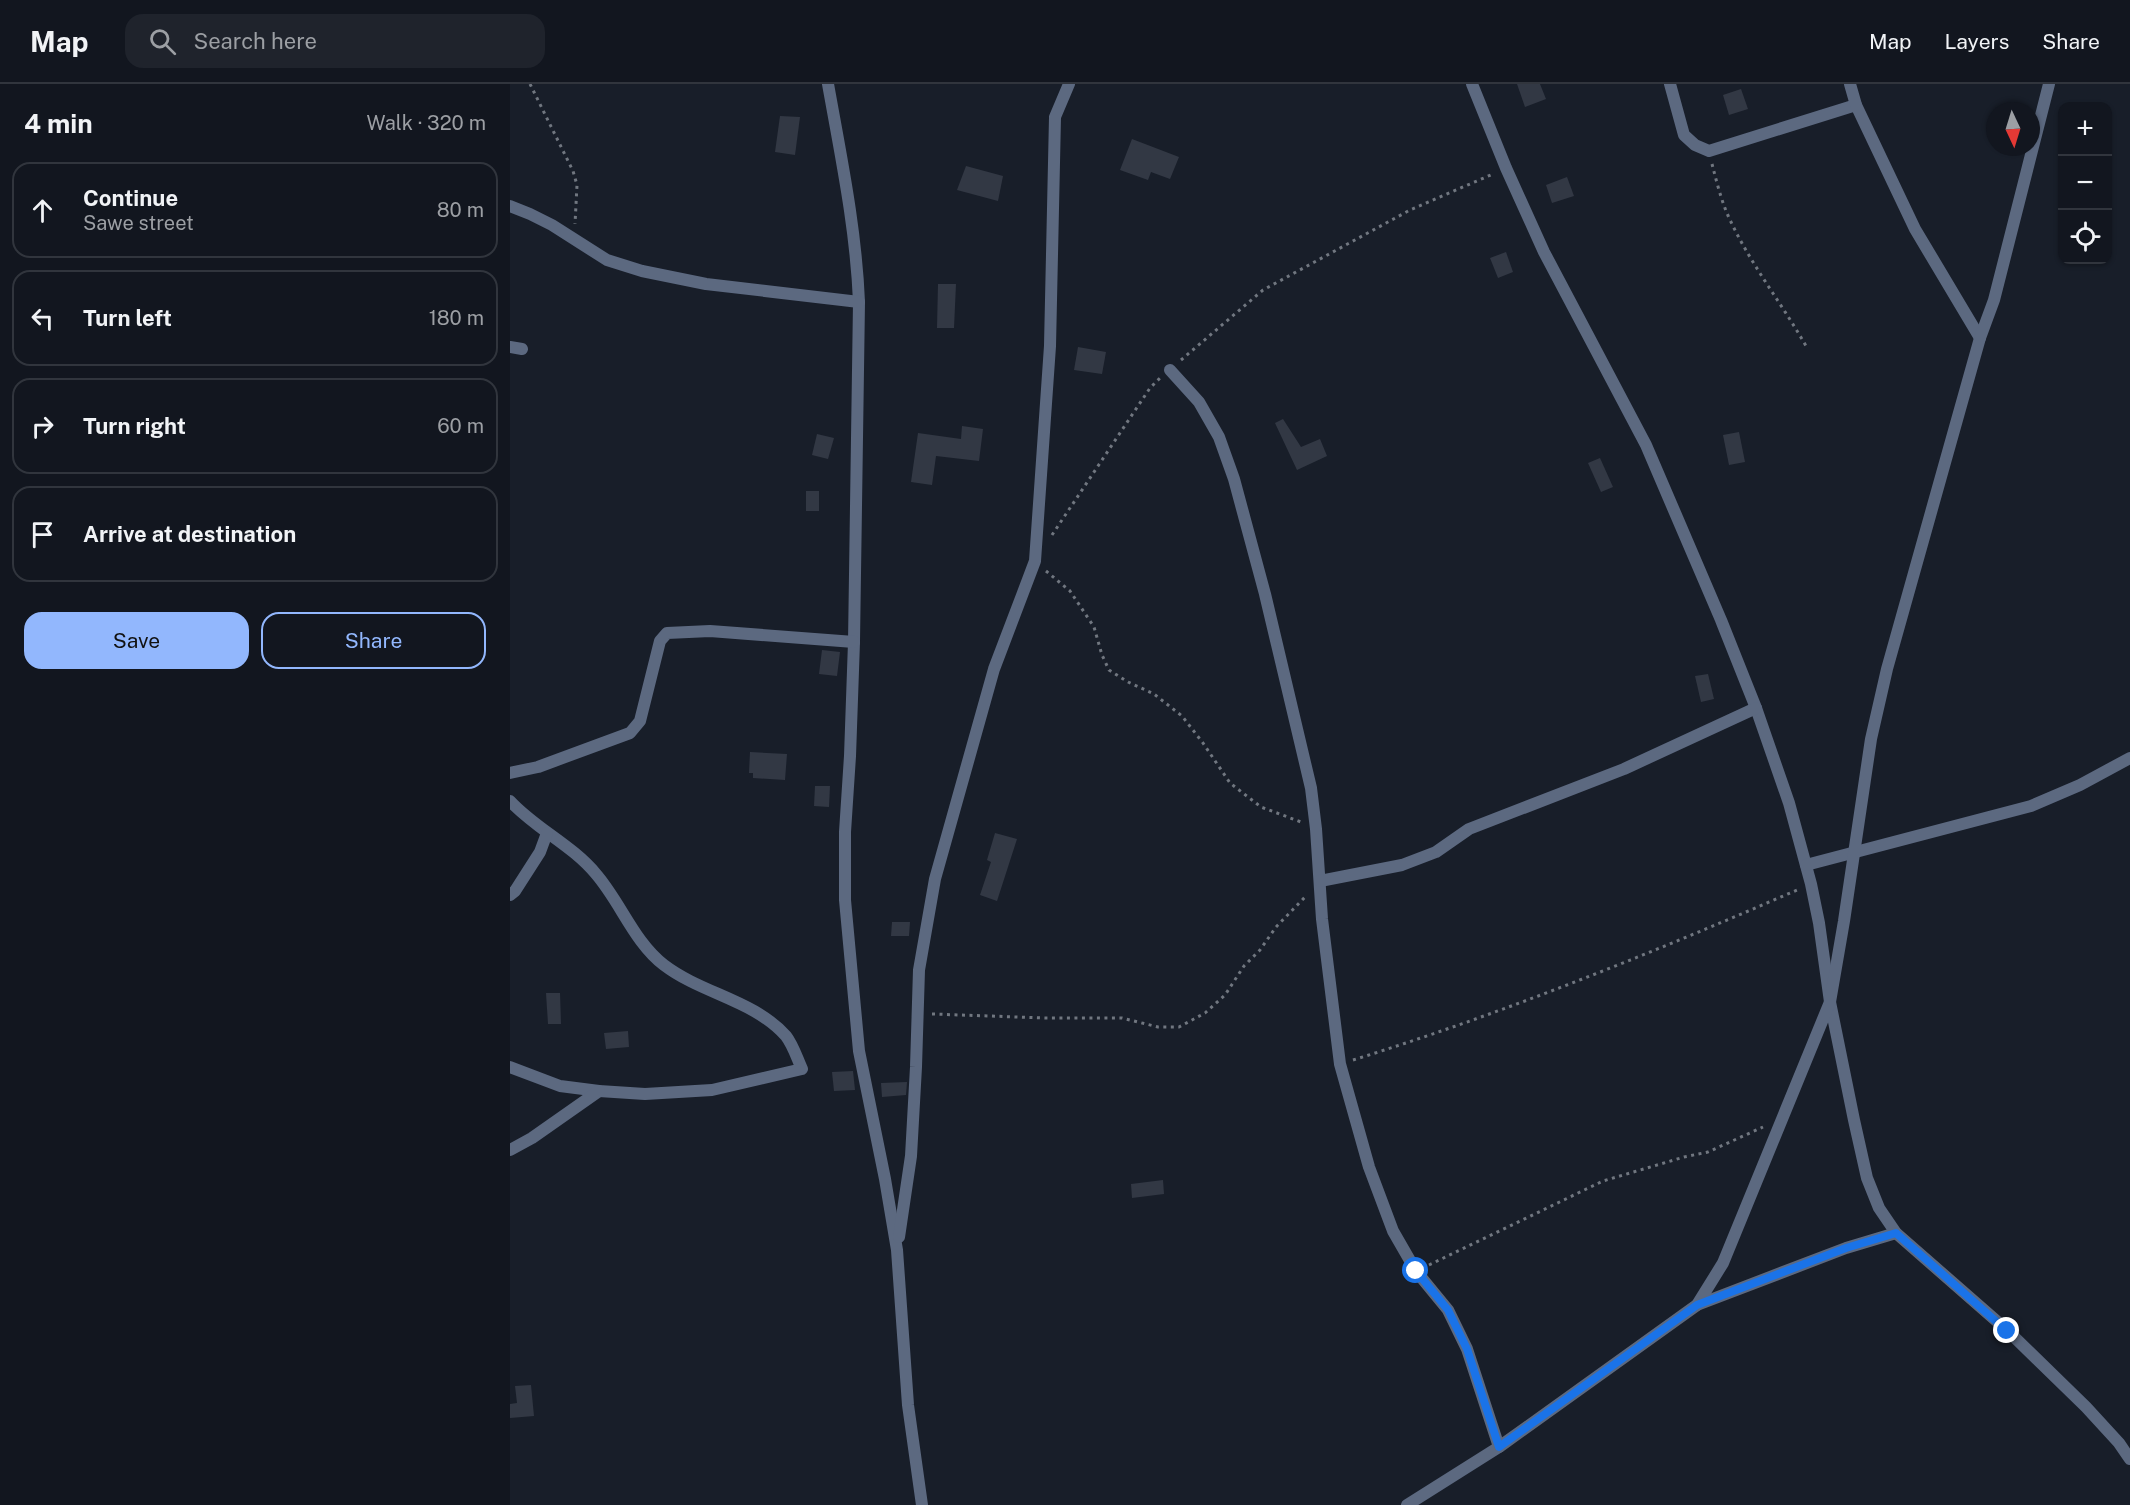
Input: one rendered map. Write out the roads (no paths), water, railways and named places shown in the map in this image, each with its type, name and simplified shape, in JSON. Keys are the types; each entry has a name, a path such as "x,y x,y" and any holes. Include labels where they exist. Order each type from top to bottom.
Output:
{"street":[{"path":"828,84 844,166 858,269 859,302 854,642 845,832 846,911 859,1051 897,1250 908,1405 922,1505"},
{"path":"897,1250 911,1156 919,970 935,879 994,669 1035,561 1050,346 1055,117 1069,84"},
{"path":"1472,84 1506,168 1544,252 1646,445 1756,708 1789,803 1811,884 1830,1002 1867,1178 1879,1208 1896,1233 2007,1331 2079,1399 2119,1443 2130,1459"},
{"path":"1670,84 1684,135 1695,145 1709,151 1856,105"},
{"path":"1850,84 1856,105 1915,229 1980,338"},
{"path":"1697,1305 1723,1263 1830,1002 1871,739 1887,669 1980,338 1994,300 2049,84"},
{"path":"510,206 538,218 607,260 642,271 706,284 859,302"},
{"path":"1170,370 1199,402 1219,437 1234,479 1300,737 1311,788 1322,919 1340,1064 1368,1167 1393,1231 1416,1271 1448,1310 1467,1349 1499,1447"},
{"path":"510,773 538,767 630,733 640,721 660,641 667,633 710,631 854,642"},
{"path":"1320,881 1402,865 1436,852 1469,830 1624,770 1756,708"},
{"path":"1806,865 2031,806 2080,785 2130,758"},
{"path":"510,801 547,833 571,849 597,875 626,920 664,965 722,997 759,1012 787,1037 802,1069 712,1090 645,1094 560,1086 510,1067"},
{"path":"510,895 515,891 540,852 547,833"},
{"path":"510,1150 532,1138 599,1091"},
{"path":"1407,1505 1499,1447 1697,1305 1846,1248 1896,1233"}]}
